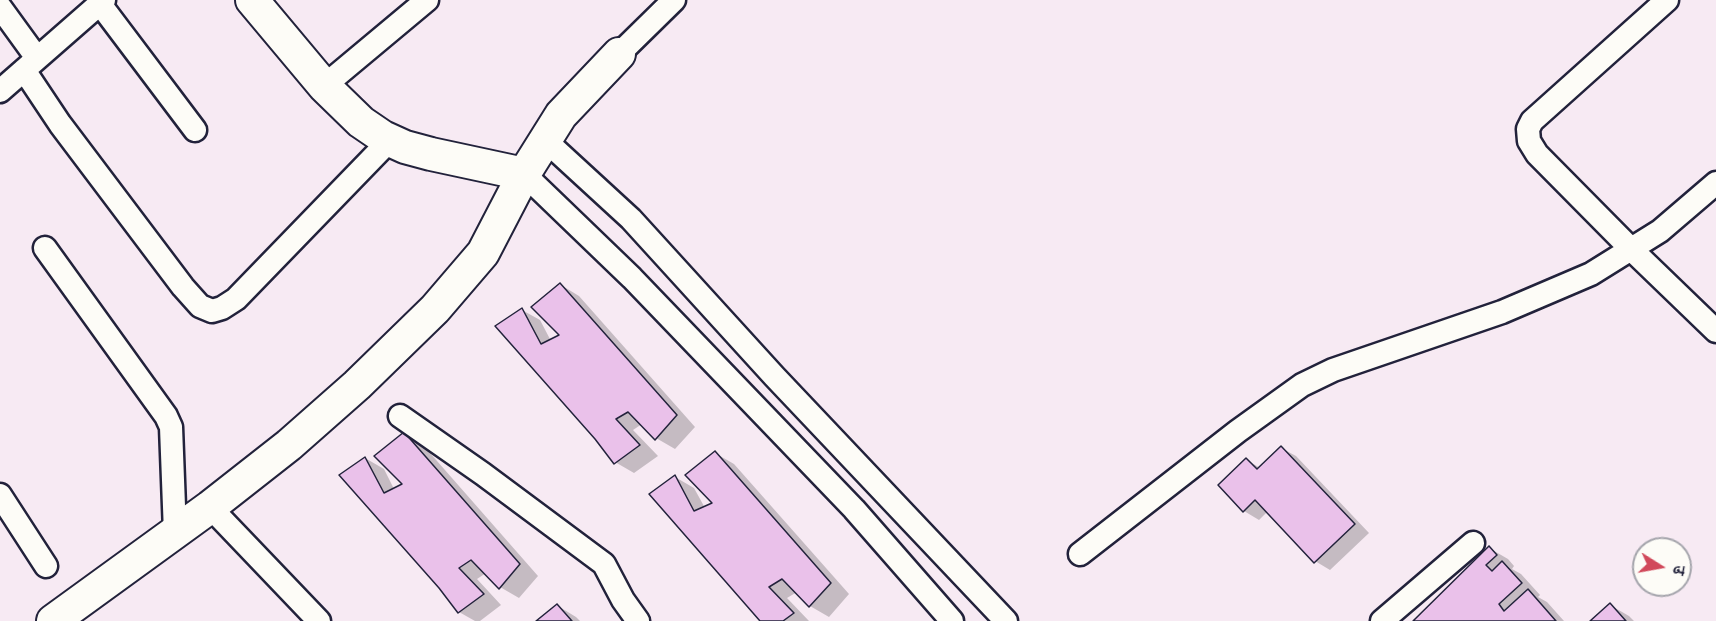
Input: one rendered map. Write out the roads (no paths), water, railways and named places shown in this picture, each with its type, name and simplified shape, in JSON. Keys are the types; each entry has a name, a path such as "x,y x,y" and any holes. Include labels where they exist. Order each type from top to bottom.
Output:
{"street":[{"path":"252,0 324,86 361,122 405,147 524,174 632,279 846,500 952,621"},
{"path":"324,86 427,0"},
{"path":"53,621 210,507 289,445 349,393 435,309 483,253 524,174 553,127 619,54 674,0"},
{"path":"1667,0 1533,121 1528,129 1528,141 1537,154 1716,331"},
{"path":"0,91 102,2 195,130"},
{"path":"0,7 60,124 183,287 200,306 212,311 236,300 390,140"},
{"path":"553,127 631,219 774,376 1006,621"},
{"path":"1080,554 1238,431 1310,380 1522,304 1591,274 1660,231 1716,183"},
{"path":"45,248 166,416 171,427 175,533"},
{"path":"400,416 604,564 623,600 638,621"},
{"path":"0,495 46,566"},
{"path":"210,507 319,621"},
{"path":"1382,621 1473,543"}]}
